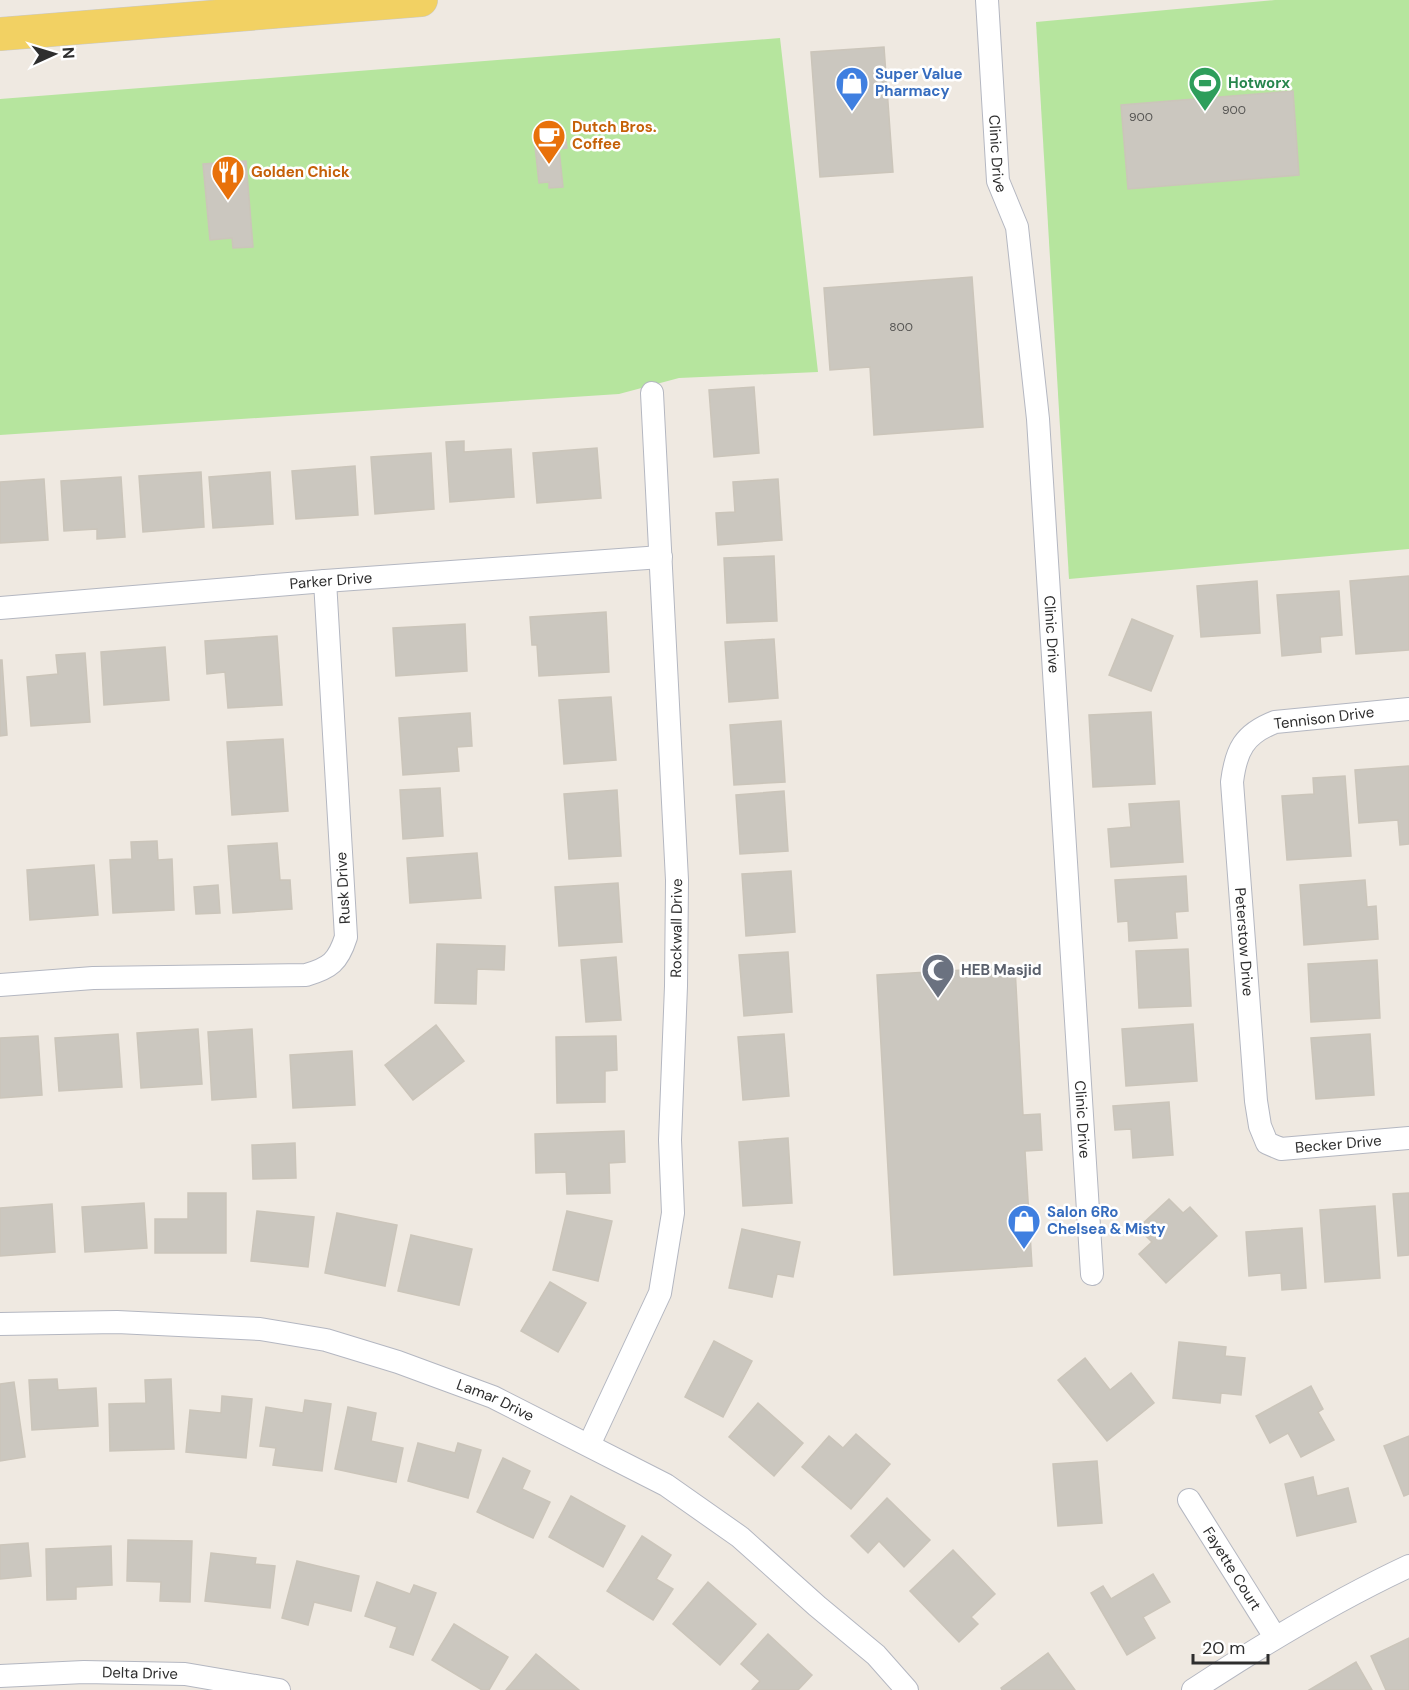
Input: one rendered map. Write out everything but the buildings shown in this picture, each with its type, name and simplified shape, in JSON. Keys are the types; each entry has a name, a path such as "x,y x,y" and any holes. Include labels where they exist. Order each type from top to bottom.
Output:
{"main road":[{"path":"0,34 421,0"}],"street":[{"name":"Clinic Drive","path":"987,0 998,182 1017,227 1038,419 1092,1274"},
{"name":"Rockwall Drive","path":"589,1445 660,1293 673,1213 670,1140 676,986 677,880 652,393"},
{"name":"Parker Drive","path":"0,608 325,581 662,557"},
{"name":"Rusk Drive","path":"0,985 93,978 306,975 325,969 341,953 346,937 325,581"},
{"name":"Tennison Drive","path":"1244,741 1259,728 1275,722 1409,709"},
{"name":"Peterstow Drive","path":"1244,741 1235,759 1232,782 1256,1101 1260,1126 1267,1143"},
{"name":"Becker Drive","path":"1267,1143 1281,1149 1409,1138"},
{"name":"Lamar Drive","path":"0,1324 117,1322 260,1329 326,1340 398,1362 493,1397 666,1485 740,1537 876,1655 907,1690"},
{"name":"Fayette Court","path":"1189,1500 1275,1637"},
{"path":"1193,1690 1275,1637 1362,1588 1409,1566"},
{"name":"Delta Drive","path":"0,1677 84,1672 185,1674 279,1690"}],"green space":[{"path":"1275,0 1409,0 1409,549 1069,579 1036,22"},
{"path":"780,38 818,372 679,378 619,394 0,435 0,99"}],"place":[{"name":"Super Value Pharmacy","path":"852,112"},
{"name":"Hotworx","path":"1205,112"},
{"name":"Dutch Bros. Coffee","path":"549,165"},
{"name":"Golden Chick","path":"228,201"},
{"name":"HEB Masjid","path":"938,999"},
{"name":"Salon 6Ro Chelsea & Misty","path":"1024,1250"}]}
